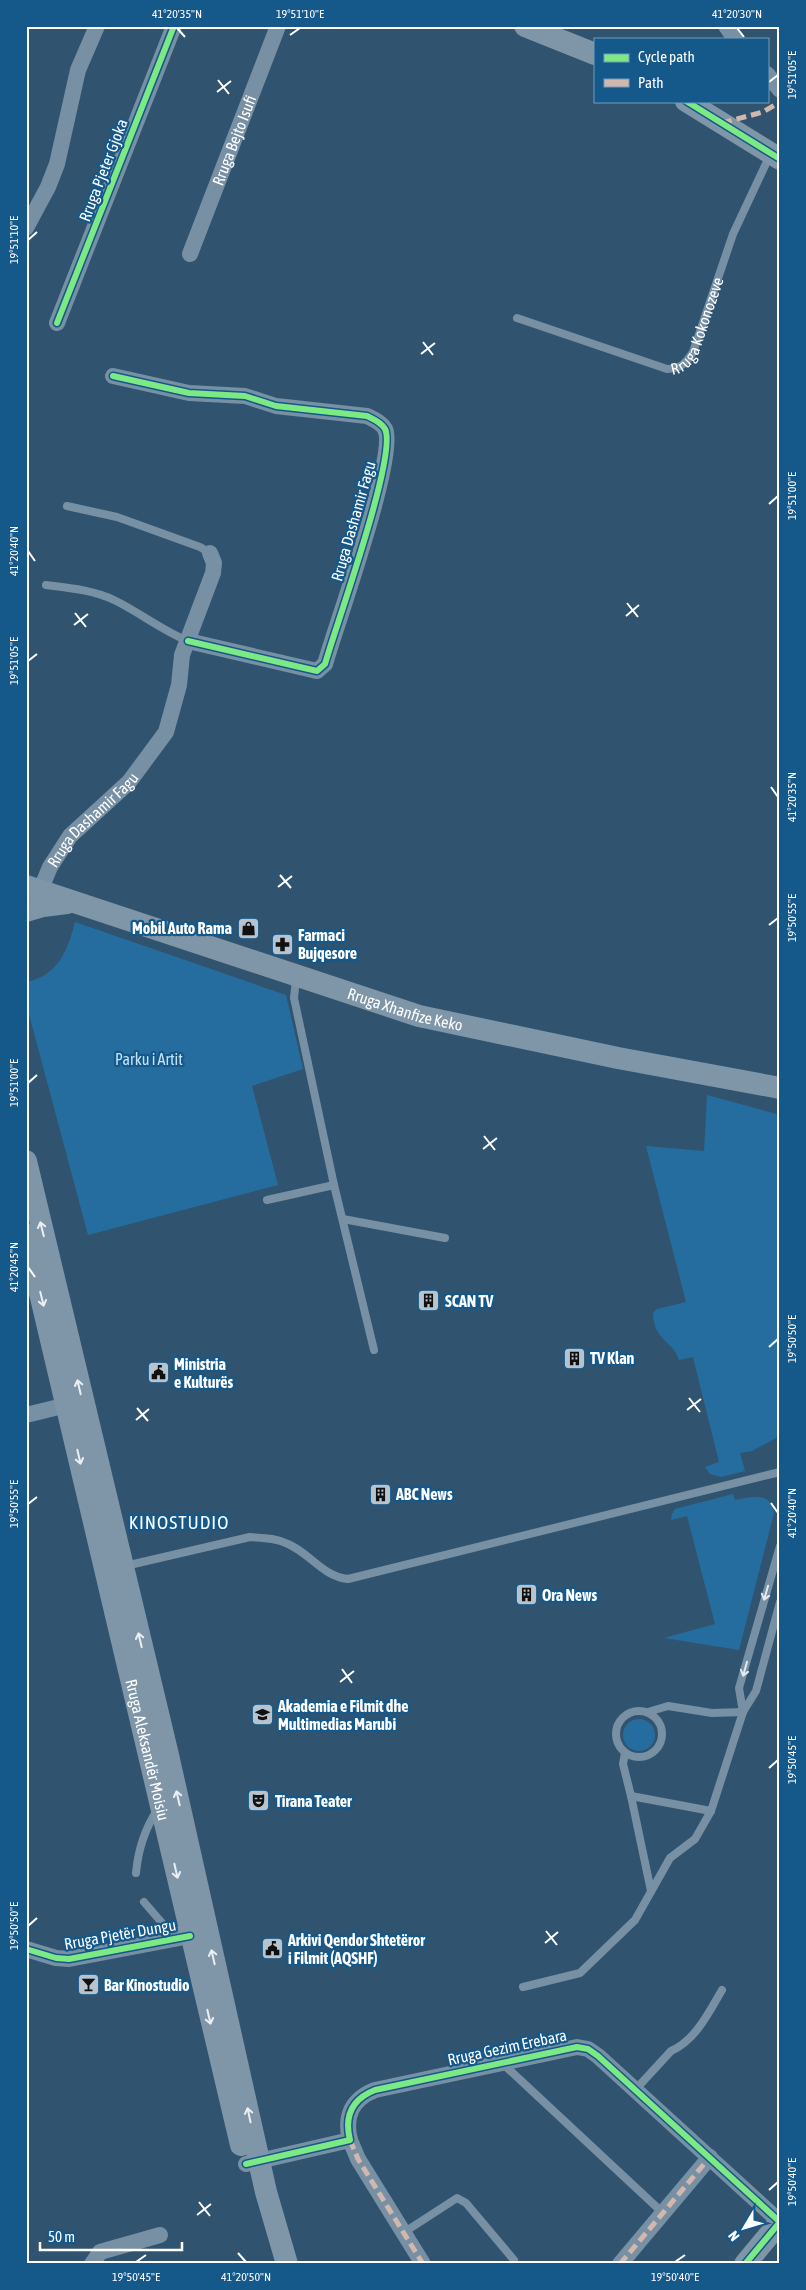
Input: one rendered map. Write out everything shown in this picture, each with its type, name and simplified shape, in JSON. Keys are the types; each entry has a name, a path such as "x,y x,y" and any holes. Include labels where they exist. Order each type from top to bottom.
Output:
{"main road":[{"path":"525,26 594,54"},
{"name":"Rruga Kokonozeve","path":"688,102 775,156"},
{"name":"Rruga Xhanfize Keko","path":"31,890 297,974 419,1016 618,1058 780,1088"},
{"path":"26,911 43,906 76,903"},
{"name":"Rruga Aleksandër Moisiu","path":"26,1162 115,1537 114,1569 161,1806 190,1936 253,2163 287,2264"},
{"name":"Rruga Aleksandër Moisiu","path":"26,1234 67,1405 168,1754 274,2264"},
{"path":"745,2264 780,2222"}],"street":[{"path":"26,228 48,188 57,164 78,70 97,26"},
{"name":"Rruga Pjeter Gjoka","path":"57,323 174,26"},
{"name":"Rruga Bejto Isufi","path":"190,254 278,26"},
{"path":"726,26 734,38"},
{"path":"768,74 780,90"},
{"name":"Rruga Dashamir Fagu","path":"113,376 189,393 245,396 276,406 367,416 378,421 386,430 387,448 371,518 325,664 317,671 188,640"},
{"name":"Rruga Dashamir Fagu","path":"31,890 50,867 70,836 128,782 166,732 179,685 182,655 212,573 214,563 210,554"},
{"path":"26,1415 67,1405"},
{"name":"Rruga Pjetër Dungu","path":"26,1949 69,1960 190,1936"},
{"name":"Rruga Gezim Erebara","path":"350,2140 347,2119 356,2101 364,2094 374,2090 577,2047 588,2049 636,2089 780,2222"},
{"path":"253,2163 350,2140 358,2159 422,2264"},
{"path":"620,2264 710,2157"},
{"path":"92,2264 100,2252 160,2235"}],"lane":[{"path":"768,74 780,81"},
{"name":"Rruga Kokonozeve","path":"516,318 667,369 677,369 686,363 692,352 733,234 775,156"},
{"path":"67,506 118,518 200,547 210,554"},
{"path":"46,585 93,592 113,599 172,634 188,640"},
{"path":"297,974 294,998 334,1185 374,1350"},
{"path":"267,1200 334,1185"},
{"path":"342,1219 445,1238"},
{"path":"114,1569 250,1537 271,1538 289,1544 324,1571 336,1578 348,1579 780,1472"},
{"path":"743,1712 739,1688 780,1546"},
{"path":"523,1988 580,1973 635,1920 670,1858 695,1838 710,1811 743,1712 756,1691 780,1602"},
{"path":"755,1631 771,1635"},
{"path":"648,1712 668,1706 712,1713 743,1712"},
{"path":"639,1710 648,1712 656,1717 661,1724 663,1733 657,1750 641,1758 625,1753 618,1745 615,1736 616,1726 622,1718 629,1712 639,1710"},
{"path":"625,1753 623,1764 650,1891"},
{"path":"631,1796 710,1811"},
{"path":"136,1873 142,1841 152,1819 161,1806"},
{"path":"144,1902 163,1924 190,1936"},
{"path":"636,2089 672,2051 693,2036 722,1990"},
{"path":"500,2062 663,2213"},
{"path":"403,2233 457,2198 466,2203 514,2260"}],"green space":[{"name":"Parku i Artit","path":"75,922 286,995 303,1069 252,1086 278,1185 88,1235 26,1003 26,982 37,979 54,968 65,952"},
{"path":"707,1095 780,1115 780,1436 752,1451 740,1453 745,1471 721,1477 710,1474 705,1467 719,1462 693,1357 679,1360 673,1349 660,1336 654,1323 653,1313 657,1309 686,1302 646,1146 704,1151"},
{"path":"733,1494 735,1500 754,1497 765,1498 772,1506 774,1513 739,1650 664,1638 715,1624 687,1516 671,1520 672,1514 675,1509"},
{"path":"639,1719 651,1723 655,1735 651,1747 639,1751 627,1747 623,1735 627,1723"}],"marked path":[{"path":"722,123 763,112 780,102"},
{"path":"350,2140 358,2159 423,2264"},
{"path":"620,2264 710,2157"}],"cycle path":[{"path":"57,323 174,26"},
{"path":"688,102 780,159"},
{"path":"113,376 189,393 245,396 276,406 367,416 385,429 387,445 383,471 364,542 325,664 317,671 188,641"},
{"path":"26,1949 56,1958 69,1959 190,1936"},
{"path":"246,2164 350,2140 348,2123 352,2109 361,2098 375,2090 577,2047 588,2049 780,2222 745,2264"}],"place":[{"name":"Mobil Auto Rama","path":"248,928"},
{"name":"Farmaci Bujqesore","path":"282,944"},
{"name":"SCAN TV","path":"429,1301"},
{"name":"TV Klan","path":"574,1358"},
{"name":"Ministria e Kulturës","path":"158,1373"},
{"name":"ABC News","path":"380,1494"},
{"name":"Ora News","path":"526,1595"},
{"name":"Akademia e Filmit dhe Multimedias Marubi","path":"262,1715"},
{"name":"Tirana Teater","path":"259,1801"},
{"name":"Arkivi Qendor Shtetëror i Filmit (AQSHF)","path":"272,1949"},
{"name":"Bar Kinostudio","path":"88,1985"}],"district":[{"name":"KINOSTUDIO","path":"179,1522"}]}
